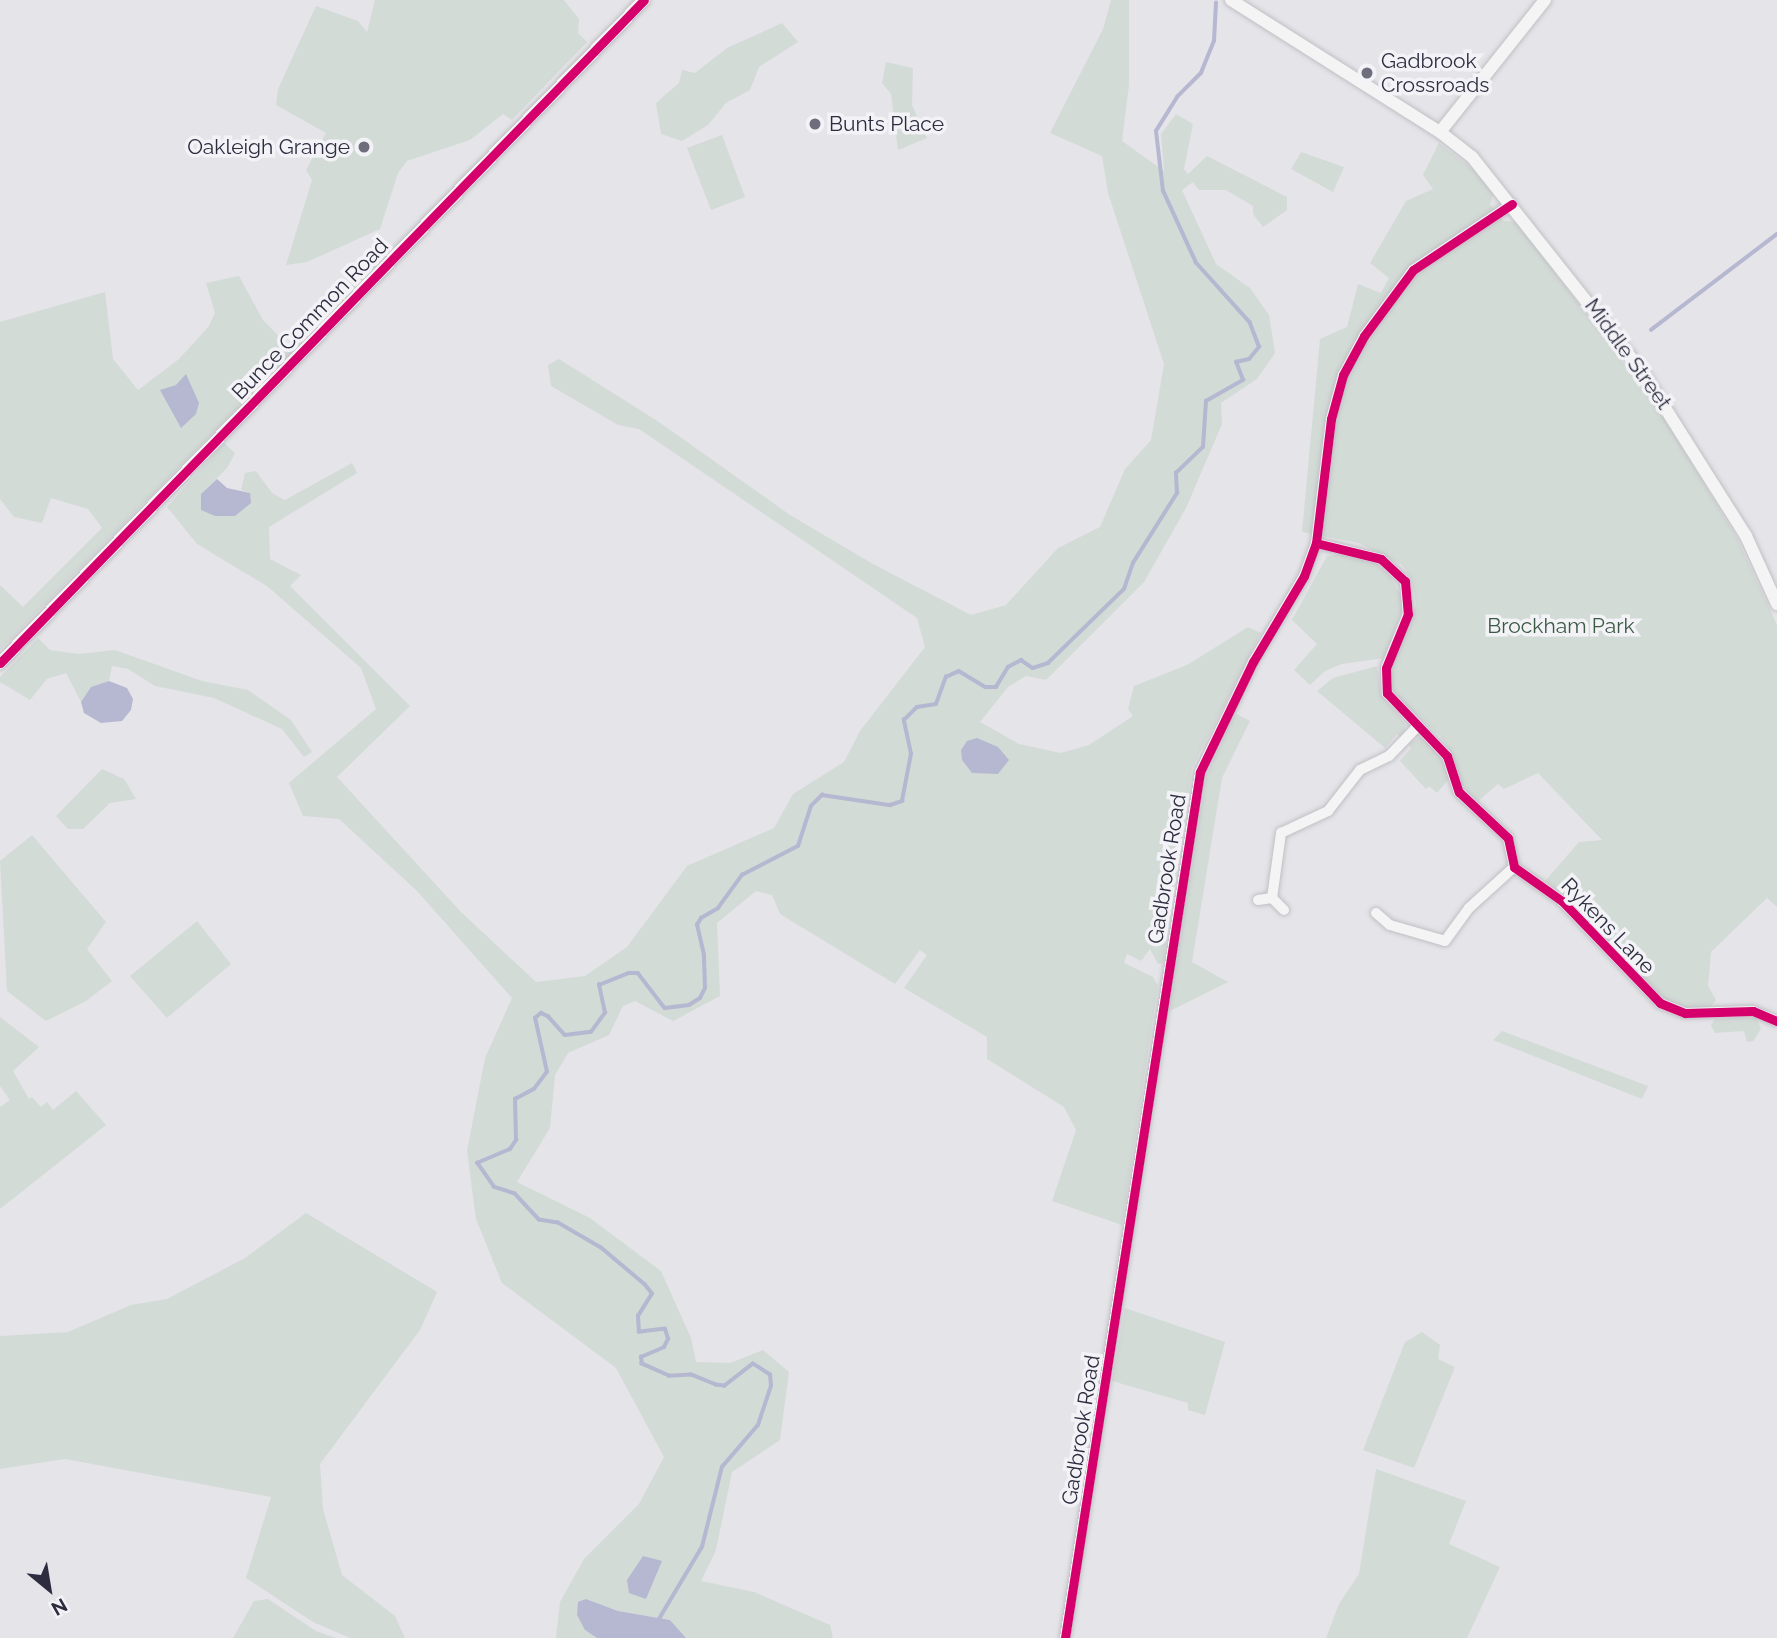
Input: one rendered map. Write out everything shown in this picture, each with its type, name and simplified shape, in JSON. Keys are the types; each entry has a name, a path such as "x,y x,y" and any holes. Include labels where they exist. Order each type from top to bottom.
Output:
{"street":[{"name":"Bunce Common Road","path":"0,663 644,0"},
{"name":"Middle Street","path":"1231,0 1440,132 1472,157 1609,326 1678,425 1746,536 1777,604"},
{"path":"1440,132 1545,0"},
{"name":"Gadbrook Road","path":"1065,1638 1200,772 1252,662 1304,576 1316,543 1331,419 1343,375 1364,336 1413,270 1512,204"},
{"path":"1316,543 1381,559 1405,581 1408,614 1384,681 1395,704 1447,756 1459,792 1508,838 1514,867 1469,908 1445,941 1390,925 1376,913"},
{"path":"1272,898 1281,832 1328,811 1360,770 1389,756 1418,726"},
{"name":"Rykens Lane","path":"1514,867 1562,901 1660,1003 1685,1013 1753,1011 1777,1021"},
{"path":"1258,900 1272,898"},
{"path":"1272,898 1284,910"}],"green space":[{"path":"375,0 564,0 579,19 578,33 587,42 512,120 503,114 470,140 407,161 398,173 380,229 307,262 286,265 312,180 306,170 326,133 276,105 278,89 316,6 358,21 367,32"},
{"path":"1111,0 1129,0 1129,85 1122,141 1164,171 1161,134 1176,114 1193,124 1184,169 1188,174 1207,156 1287,197 1287,210 1263,227 1253,214 1253,206 1226,190 1199,190 1193,182 1182,190 1216,264 1250,288 1269,315 1275,353 1257,379 1221,403 1222,424 1186,508 1144,582 1046,680 1026,676 1008,687 980,722 1019,744 1061,753 1089,745 1133,716 1128,709 1134,686 1187,665 1248,627 1261,633 1192,768 1183,832 1176,832 1173,843 1179,848 1163,963 1158,964 1150,949 1141,961 1127,954 1124,963 1153,977 1158,986 1122,1225 1052,1201 1076,1130 1064,1107 987,1059 987,1037 904,988 927,955 920,950 895,984 780,914 772,895 756,891 717,923 720,996 673,1021 635,1001 623,1006 609,1035 568,1053 555,1075 550,1128 517,1182 590,1218 661,1271 691,1338 696,1362 730,1363 763,1350 789,1372 780,1440 732,1472 716,1550 701,1581 754,1592 830,1625 833,1638 686,1638 670,1620 618,1611 586,1599 585,1630 597,1638 556,1638 560,1602 584,1559 639,1504 664,1457 616,1368 502,1283 476,1219 467,1151 485,1058 512,998 417,891 339,819 303,816 289,783 376,709 361,668 267,586 197,544 167,507 224,443 235,453 227,468 201,494 250,493 241,490 245,473 256,471 272,493 285,500 352,463 357,473 269,527 270,559 301,575 290,586 410,706 337,777 461,912 536,982 585,976 627,947 687,866 774,828 793,794 844,762 860,731 925,647 917,618 639,429 618,425 551,386 548,365 559,359 659,422 790,515 873,564 971,615 1006,605 1058,548 1100,527 1125,469 1151,440 1164,364 1108,193 1102,156 1050,133 1103,29"},
{"path":"782,23 798,42 759,67 750,90 726,103 708,125 682,141 661,134 656,103 679,83 682,70 695,73 727,48"},
{"path":"886,62 913,68 912,105 927,138 898,150 891,94 882,83"},
{"path":"722,135 745,197 711,210 687,148"},
{"name":"Brockham Park","path":"1439,143 1469,166 1494,193 1490,204 1503,221 1517,222 1663,416 1737,538 1777,625 1777,907 1767,898 1711,952 1708,986 1716,1000 1710,1008 1684,1009 1656,996 1567,897 1545,881 1579,842 1602,840 1538,773 1504,789 1498,784 1477,802 1462,785 1450,750 1440,736 1396,696 1390,681 1392,667 1416,605 1412,580 1402,565 1359,543 1302,532 1320,339 1347,327 1358,284 1381,293 1389,278 1370,263 1406,201 1433,189 1423,175"},
{"path":"1301,152 1344,167 1333,192 1291,169"},
{"path":"239,276 263,320 293,351 0,650 0,585 23,607 102,528 88,509 51,498 42,523 14,517 0,499 0,322 105,292 113,359 138,390 179,359 209,326 215,313 206,283"},
{"path":"1341,554 1377,564 1390,576 1403,599 1401,614 1384,658 1342,664 1325,671 1310,685 1294,670 1317,644 1292,620 1327,556"},
{"path":"38,638 50,650 79,654 115,650 202,681 248,690 291,720 312,752 304,757 282,729 214,698 155,686 128,669 112,666 109,681 91,687 81,702 66,673 47,679 30,700 0,682 0,677"},
{"path":"1377,666 1381,695 1406,725 1402,738 1397,734 1385,748 1317,691 1333,678"},
{"path":"1235,713 1250,721 1222,778 1192,962 1228,982 1168,1012 1206,776"},
{"path":"1421,737 1439,752 1446,766 1448,780 1437,793 1429,786 1426,789 1400,761 1411,748 1408,744"},
{"path":"102,769 124,779 136,799 110,803 83,829 68,829 56,816"},
{"path":"32,835 106,922 87,949 112,981 86,1001 46,1021 7,991 0,861"},
{"path":"197,921 231,964 167,1018 130,976"},
{"path":"0,1017 39,1047 13,1071 29,1099 32,1097 41,1107 47,1102 53,1110 76,1091 106,1125 0,1209 0,1107 10,1100 0,1086"},
{"path":"1756,1017 1761,1029 1753,1041 1747,1042 1744,1031 1715,1033 1711,1025 1715,1019"},
{"path":"1502,1031 1648,1086 1642,1099 1493,1040"},
{"path":"306,1213 437,1292 420,1330 320,1464 323,1509 342,1575 395,1616 405,1638 350,1638 313,1622 246,1578 271,1497 65,1459 0,1469 0,1336 68,1332 131,1305 167,1299 245,1258"},
{"path":"1125,1308 1225,1342 1205,1415 1188,1410 1188,1403 1112,1381"},
{"path":"1422,1332 1440,1345 1438,1359 1455,1367 1414,1468 1363,1450 1405,1342"},
{"path":"1376,1469 1466,1501 1449,1544 1500,1567 1467,1638 1326,1638 1339,1604 1359,1574"},
{"path":"268,1599 316,1631 336,1638 233,1638 254,1601"}],"water":[{"path":"186,374 199,403 196,414 181,428 160,390 176,385"},
{"path":"217,479 227,488 250,493 251,503 235,516 215,516 201,510 201,494"},
{"path":"109,681 127,688 133,699 131,710 122,721 101,723 84,713 81,702 91,687"},
{"path":"977,738 998,747 1009,760 998,774 972,773 962,760 961,750 967,741"},
{"path":"643,1556 662,1561 646,1599 629,1593 627,1580"},
{"path":"586,1599 618,1611 670,1620 686,1638 597,1638 585,1630 577,1615 578,1602"}],"waterway":[{"path":"659,1619 702,1547 722,1467 758,1425 771,1386 770,1375 753,1364 725,1386 691,1375 669,1376 642,1364 641,1357 664,1347 668,1339 665,1329 639,1332 638,1316 652,1294 645,1285 601,1248 558,1223 539,1220 515,1194 494,1187 477,1163 510,1149 516,1140 515,1099 534,1089 547,1072 535,1018 541,1013 548,1016 565,1035 591,1032 605,1013 599,985 629,973 638,973 665,1008 689,1005 700,998 705,988 704,955 697,925 701,918 718,908 742,875 798,846 811,806 822,795 890,805 902,801 911,754 904,720 917,707 936,704 946,677 959,671 986,687 996,687 1008,667 1021,660 1033,668 1048,663 1124,589 1133,563 1177,493 1176,473 1203,447 1206,401 1243,380 1236,362 1249,359 1259,347 1250,323 1196,263 1163,191 1156,131 1177,97 1201,73 1214,41 1216,3"},
{"path":"1651,330 1777,234"}],"cycle path":[{"path":"0,663 644,0"},
{"path":"1065,1638 1200,772 1253,662 1304,576 1316,543 1331,419 1343,375 1364,336 1413,270 1512,204"},
{"path":"1316,543 1381,559 1405,581 1408,614 1386,668 1387,693 1447,756 1459,792 1508,838 1514,867 1562,901 1660,1003 1685,1013 1753,1011 1777,1021"}],"place":[{"name":"Gadbrook Crossroads","path":"1367,73"},
{"name":"Bunts Place","path":"815,124"},
{"name":"Oakleigh Grange","path":"364,147"}]}
